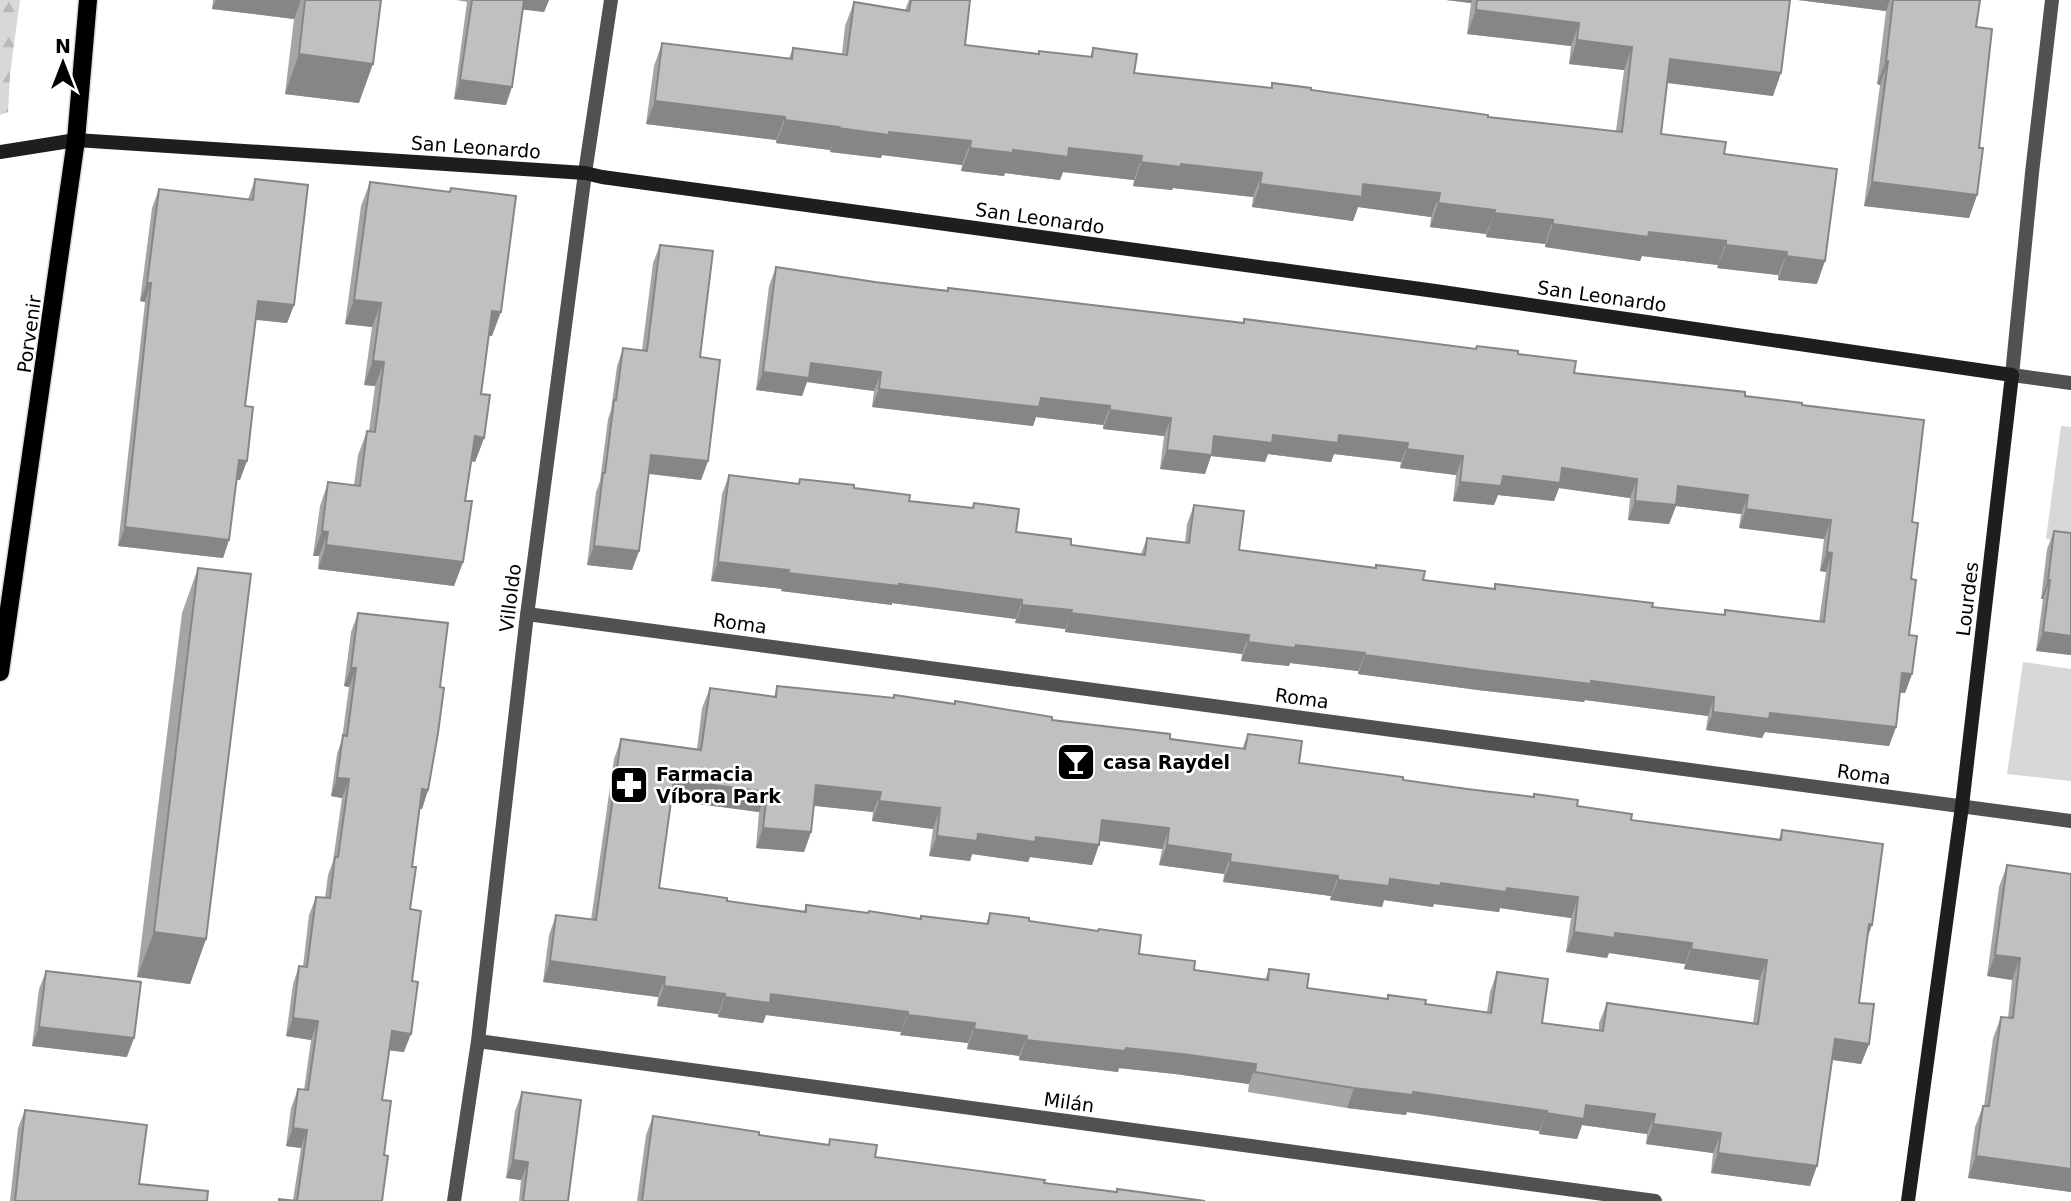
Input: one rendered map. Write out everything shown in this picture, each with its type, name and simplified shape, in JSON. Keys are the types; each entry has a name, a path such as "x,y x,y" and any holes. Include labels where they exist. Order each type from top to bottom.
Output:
{"main road":[{"name":"Porvenir","path":"0,672 76,140 88,0"}],"street":[{"name":"Villoldo","path":"454,1201 478,1041 527,614 585,173 611,0"},
{"name":"Lourdes","path":"1908,1201 1962,806 2052,0"},
{"name":"San Leonardo","path":"0,152 76,140 585,173 2071,383"},
{"name":"Roma","path":"527,614 2071,821"},
{"name":"Milán","path":"478,1041 1655,1201"}],"green space":[{"path":"0,0 20,0 8,112 0,115"},
{"path":"2061,426 2071,427 2071,542 2046,539"},
{"path":"2023,662 2071,669 2071,781 2007,774"}],"building":[{"path":"305,0 381,0 373,64 299,54"},
{"path":"472,0 524,0 512,87 460,80"},
{"path":"911,0 970,0 965,45 1092,57 1093,48 1137,54 1134,73 1272,88 1272,83 1488,117 1622,132 1632,47 1577,40 1579,23 1476,10 1477,0 1790,0 1781,73 1670,59 1661,134 1726,142 1724,154 1837,169 1825,261 1786,256 1787,252 1726,245 1726,241 1649,232 1648,237 1553,224 1553,220 1438,203 1440,193 1363,184 1362,197 1260,184 1262,173 1141,162 1142,156 1069,148 1068,157 1013,150 1013,153 970,148 971,141 889,132 889,135 785,120 785,117 655,101 662,43 792,59 793,48 847,55 854,2 909,11"},
{"path":"1893,0 1980,0 1976,27 1992,29 1979,148 1983,148 1977,195 1872,182"},
{"path":"255,179 308,185 294,305 258,301 245,406 253,407 247,461 239,460 229,540 125,527 151,283 147,283 159,189 253,200"},
{"path":"370,182 450,192 451,188 516,196 501,312 492,311 481,394 490,395 484,438 475,436 465,501 472,501 463,562 326,545 328,532 322,531 328,482 360,486 367,431 375,432 384,362 373,361 381,303 354,300"},
{"path":"660,245 713,251 700,357 720,360 708,461 651,455 639,551 594,546 623,348 647,351"},
{"path":"776,267 948,291 948,288 1244,323 1244,319 1476,349 1477,346 1518,351 1518,354 1576,361 1574,373 1745,392 1745,396 1802,405 1924,420 1912,522 1918,523 1911,579 1916,580 1909,635 1917,636 1912,674 1902,673 1896,727 1770,713 1769,719 1713,712 1714,697 1484,671 1365,653 1248,642 1249,635 1071,613 1072,610 1022,605 1022,600 788,573 789,570 718,562 729,475 799,484 800,479 854,485 854,488 910,495 909,501 973,508 974,503 1019,509 1016,532 1071,539 1071,545 1145,555 1147,538 1189,543 1194,505 1244,511 1239,550 1376,568 1376,565 1425,571 1423,580 1495,589 1495,584 1653,603 1652,607 1725,615 1725,610 1824,622 1832,553 1827,552 1831,520 1746,509 1748,495 1678,486 1676,505 1635,501 1637,479 1562,468 1560,483 1503,476 1501,486 1460,482 1463,456 1407,449 1408,443 1339,435 1338,443 1273,435 1272,443 1214,436 1212,455 1167,450 1171,418 1110,410 1110,406 1041,398 1039,407 879,389 881,372 811,363 809,378 763,372"},
{"path":"2054,531 2071,533 2071,636 2043,632"},
{"path":"198,568 251,574 206,939 154,932"},
{"path":"358,613 448,623 440,687 444,688 438,733 428,790 422,789 412,867 416,867 410,909 421,911 412,981 418,982 411,1034 392,1031 382,1100 391,1101 384,1155 388,1156 382,1201 297,1201 307,1130 293,1128 298,1089 308,1090 318,1021 293,1018 299,966 307,967 316,897 330,898 335,857 338,857 349,779 337,778 343,735 347,736 356,668 351,668"},
{"path":"777,686 894,698 894,695 955,704 955,701 1052,717 1052,720 1170,734 1170,739 1245,749 1248,734 1302,741 1299,763 1467,789 1578,800 1577,806 1632,814 1631,820 1781,840 1782,830 1883,844 1859,1003 1874,1004 1869,1044 1835,1039 1817,1166 1718,1153 1721,1133 1653,1124 1655,1114 1586,1105 1584,1119 1546,1113 1547,1111 1413,1092 1413,1095 1354,1088 1255,1072 1256,1064 1126,1048 1125,1051 1026,1040 1027,1036 974,1029 975,1023 771,994 770,1003 725,997 725,994 664,986 665,977 550,961 556,915 596,920 621,739 701,750 710,688 776,697","holes":["674,780 767,792 763,828 811,832 816,785 881,792 879,801 940,808 937,836 977,841 978,834 1035,842 1036,837 1099,845 1102,820 1169,828 1167,845 1231,854 1230,862 1338,876 1338,880 1389,886 1390,879 1440,886 1441,883 1506,892 1507,888 1578,897 1574,932 1615,938 1615,933 1692,943 1691,949 1767,960 1758,1024 1607,1003 1603,1031 1542,1023 1548,979 1497,972 1491,1013 1425,1004 1426,1000 1388,995 1388,999 1307,988 1309,974 1269,969 1268,980 1194,970 1195,961 1139,954 1141,935 1029,921 1029,918 990,913 988,924 806,905 806,912 659,888"]},
{"path":"2007,865 2071,874 2071,1169 1976,1156 1983,1106 1989,1106 2001,1017 2013,1018 2020,958 1995,955"},
{"path":"46,971 141,982 134,1038 39,1027"},
{"path":"522,1092 581,1100 568,1201 523,1201 528,1162 513,1160"},
{"path":"25,1110 147,1125 139,1184 208,1191 207,1201 15,1201"},
{"path":"653,1116 829,1145 830,1139 877,1145 875,1157 1045,1180 1044,1183 1117,1192 1117,1189 1205,1201 642,1201"}],"place":[{"name":"casa Raydel","path":"1076,762"},
{"name":"Farmacia Víbora Park","path":"629,785"}]}
